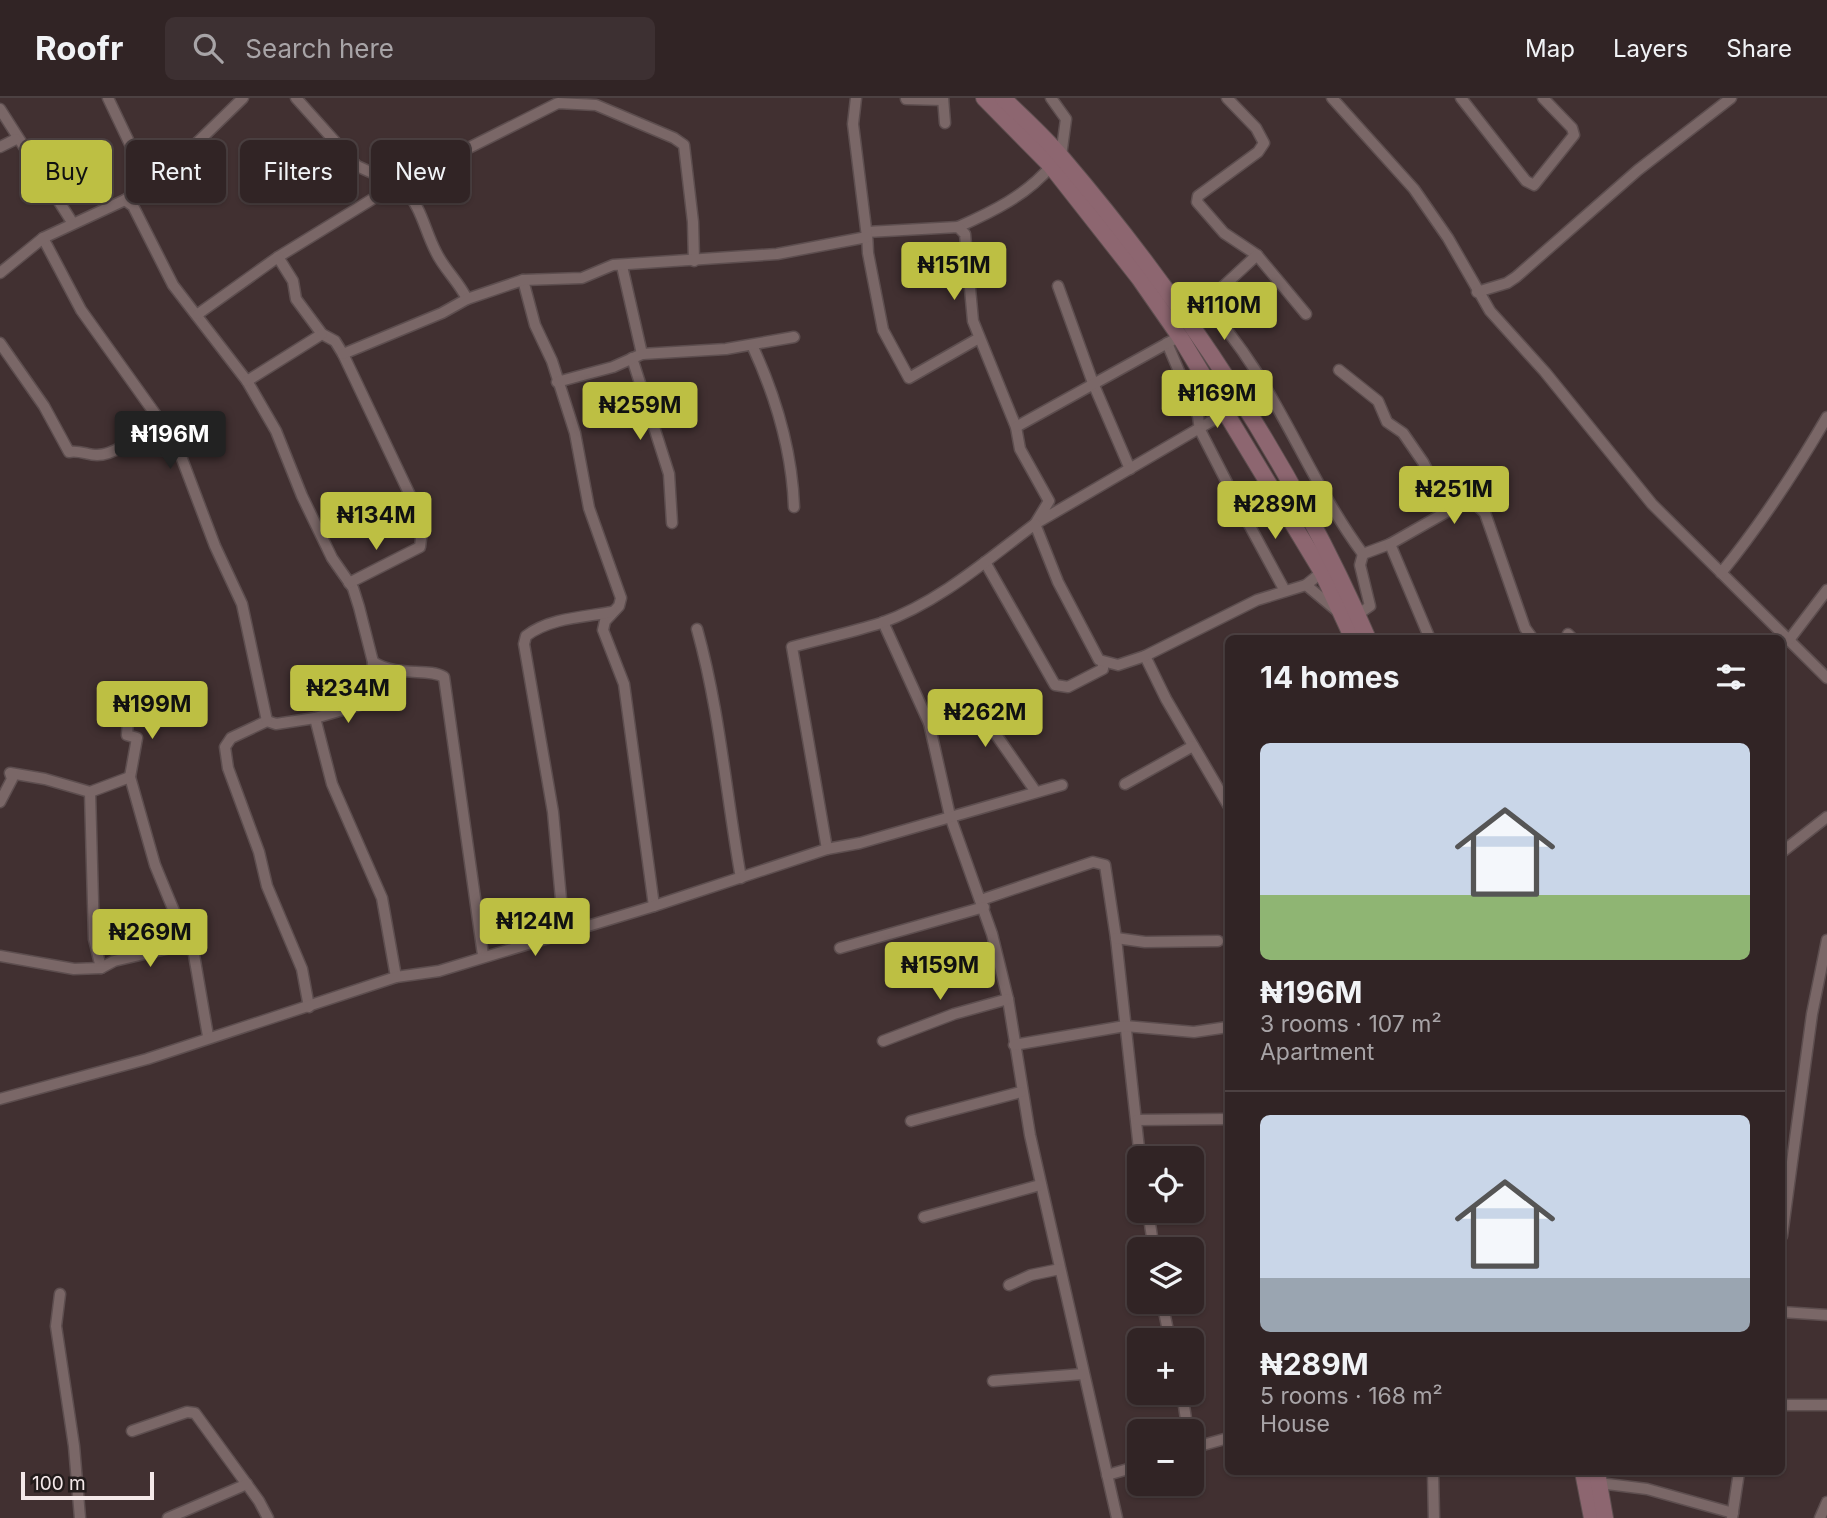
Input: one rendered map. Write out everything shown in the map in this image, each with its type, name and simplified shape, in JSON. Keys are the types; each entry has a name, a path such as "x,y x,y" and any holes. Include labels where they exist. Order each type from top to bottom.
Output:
{"main road":[{"path":"984,98 1056,161 1139,278 1174,340 1227,412 1322,572 1364,635"},
{"path":"1003,98 1183,312 1289,484 1351,616 1353,635"},
{"path":"1584,1475 1591,1518"},
{"path":"1598,1477 1605,1518"}],"street":[{"path":"108,98 128,140"},
{"path":"200,140 243,98"},
{"path":"296,98 357,166 371,172"},
{"path":"856,98 853,124 868,253 883,330 909,378 979,338"},
{"path":"867,232 958,227 1038,182 1056,161 1066,120 1051,98"},
{"path":"1227,98 1256,128 1264,144 1258,152 1198,196 1196,202 1224,233 1257,255 1306,314"},
{"path":"1332,98 1414,189 1448,238 1477,292 1508,334 1545,372 1651,504 1784,635"},
{"path":"1461,98 1525,181 1534,185 1574,135 1572,128 1543,98"},
{"path":"1477,292 1516,277 1638,170 1731,98"},
{"path":"906,99 943,99 945,123"},
{"path":"470,147 558,103 596,105 674,138 684,145 693,222 694,261"},
{"path":"0,109 16,139 72,222"},
{"path":"0,146 16,139"},
{"path":"198,314 278,257 371,201"},
{"path":"0,273 43,238 72,222 126,202"},
{"path":"132,203 165,272 247,381 287,452 302,496 359,607 373,662 373,686 368,700 314,718 276,723 267,721 231,738 224,753 279,921 302,969 309,1007"},
{"path":"415,203 420,209 435,251 458,280 467,299"},
{"path":"958,227 965,234 971,312 979,338 1016,427 1020,449 1048,501 1035,524"},
{"path":"343,354 442,313 467,299 523,280 582,278 613,265 622,267 785,253 867,237 867,232"},
{"path":"43,238 81,310 176,443 215,546 242,604 267,721"},
{"path":"1183,312 1202,302 1257,255"},
{"path":"278,257 293,281 296,299 322,334 335,341 343,354 409,493 423,537 422,545 416,550 349,583"},
{"path":"622,267 637,356 669,474 672,523"},
{"path":"523,280 535,325 552,361 576,433 589,508 621,598 619,606 612,612 603,630 624,684 654,906"},
{"path":"1058,286 1093,383 1130,469"},
{"path":"1202,302 1247,353 1313,474 1363,554 1360,565 1371,601 1368,608 1351,616 1306,585"},
{"path":"247,381 322,334"},
{"path":"557,382 591,374 637,356 752,345 794,337"},
{"path":"1016,427 1174,340 1200,430 1285,591"},
{"path":"0,343 44,406 69,452 85,450 97,455 108,452 160,418"},
{"path":"752,345 776,398 786,440 794,507"},
{"path":"1339,370 1378,401 1387,422 1403,433 1423,462 1448,511"},
{"path":"827,849 791,649 883,622 928,600 1035,524 1227,412"},
{"path":"1721,573 1741,552 1785,490 1827,416"},
{"path":"1363,554 1390,544 1464,502 1473,502 1485,513 1525,628 1530,635"},
{"path":"1239,506 1282,505"},
{"path":"985,562 1055,685 1068,687 1103,668 1058,582 1035,524"},
{"path":"1390,544 1428,635"},
{"path":"1103,664 1118,665 1145,656 1233,611 1306,585 1322,572"},
{"path":"1789,640 1827,590"},
{"path":"564,932 553,813 524,644 526,636 531,632 559,621 612,612"},
{"path":"883,622 929,723 950,816 983,904 1008,999 1021,1092 1040,1185 1117,1518"},
{"path":"697,629 713,689 727,805 741,878"},
{"path":"1785,636 1827,678"},
{"path":"1145,656 1225,801"},
{"path":"373,662 399,672 437,673 444,677 483,956"},
{"path":"129,704 127,735 137,738 130,777 155,865 183,933 193,948 208,1037"},
{"path":"929,723 983,716 1036,792"},
{"path":"314,718 332,784 382,898 396,977"},
{"path":"1125,784 1193,746"},
{"path":"0,802 12,779 10,773 45,779 90,792 130,777"},
{"path":"0,1099 147,1059 396,977 439,971 654,906 827,849 860,843 1062,785"},
{"path":"90,792 94,939 101,968"},
{"path":"1785,849 1804,831 1827,817"},
{"path":"840,948 983,904 1098,862 1105,865 1116,938 1139,1146"},
{"path":"1116,938 1145,942 1218,941"},
{"path":"1785,1209 1812,1014 1827,940"},
{"path":"0,956 32,964 74,969 101,968 114,961 170,948 193,948"},
{"path":"883,1041 954,1014 1008,999"},
{"path":"1014,1045 1125,1026 1194,1032 1225,1027"},
{"path":"911,1121 1021,1092"},
{"path":"1137,1121 1225,1119"},
{"path":"1785,1138 1796,1138"},
{"path":"924,1217 1040,1185"},
{"path":"1009,1285 1031,1275 1060,1269"},
{"path":"60,1294 56,1326 74,1446 80,1518"},
{"path":"1785,1312 1827,1315"},
{"path":"993,1381 1083,1374"},
{"path":"1785,1405 1827,1405"},
{"path":"132,1431 165,1422 187,1412 195,1413 247,1484 268,1518"},
{"path":"1204,1445 1225,1439"},
{"path":"1107,1475 1127,1469"},
{"path":"1433,1475 1434,1518"},
{"path":"1598,1477 1647,1489 1732,1516 1739,1475"},
{"path":"168,1518 247,1484"},
{"path":"1820,1518 1827,1502"}]}
